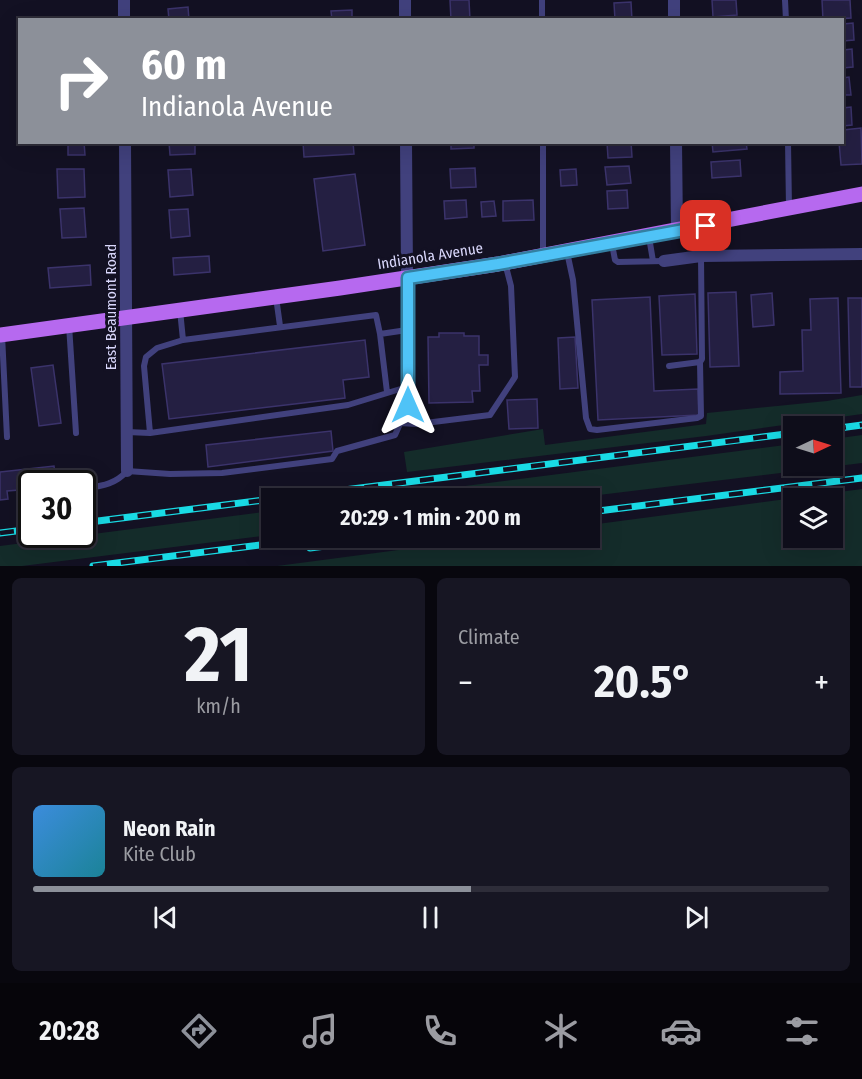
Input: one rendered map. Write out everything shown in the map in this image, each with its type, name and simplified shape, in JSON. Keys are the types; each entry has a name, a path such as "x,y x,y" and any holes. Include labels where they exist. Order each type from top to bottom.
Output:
{"main road":[{"name":"Indianola Avenue","path":"1,335 505,263 697,228 862,194"}],"street":[{"path":"124,0 124,18"},
{"path":"405,0 405,18"},
{"path":"674,0 674,18"},
{"name":"East Beaumont Road","path":"125,144 127,471"},
{"path":"406,144 408,405"},
{"path":"676,144 677,231"},
{"path":"697,228 701,256"},
{"path":"658,261 701,256 862,254"}],"lane":[{"path":"542,0 542,18"},
{"path":"785,0 786,18"},
{"path":"543,144 543,256"},
{"path":"788,144 789,209"},
{"path":"612,243 615,260 618,262 658,261 649,236"},
{"path":"567,252 573,280 586,418 590,429 597,430 701,416 701,256"},
{"path":"400,423 417,424 490,415 515,377 511,286 505,263"},
{"path":"276,297 280,326"},
{"path":"180,310 183,340"},
{"path":"150,433 144,366 146,357 157,348 183,340 376,315 387,392"},
{"path":"69,325 76,433"},
{"path":"380,334 408,330"},
{"path":"1,335 7,437"},
{"path":"669,366 700,362"},
{"path":"127,432 150,433 348,405 408,387"},
{"path":"96,487 119,480 127,471 170,474 222,473 332,459 337,451 355,444 395,435 408,405"}],"green space":[{"path":"862,395 862,414 843,417 783,416 783,425 407,472 404,452 543,429 545,445 706,424 707,413 827,401"},
{"path":"862,435 862,463 843,465 843,438"},
{"path":"783,445 783,473 600,495 600,488 449,488"},
{"path":"862,489 862,566 277,566 414,548 600,548 600,524 783,499 783,548 843,548 843,492"},
{"path":"261,512 261,536 22,566 0,566 0,546 18,544 18,548 96,548 96,534"}],"building":[{"path":"450,0 469,0 470,18 451,18"},
{"path":"712,0 736,0 737,15 713,17"},
{"path":"822,0 850,0 851,18 823,18"},
{"path":"631,2 632,18 615,18 614,3"},
{"path":"188,7 189,18 169,18 168,9"},
{"path":"352,10 352,18 332,18 331,11"},
{"path":"853,23 854,40 844,41 844,24"},
{"path":"852,49 853,67 844,68 844,50"},
{"path":"849,77 851,95 844,95 844,78"},
{"path":"851,107 852,125 844,126 844,108"},
{"path":"861,128 862,164 841,165 839,144 844,144 844,130"},
{"path":"68,144 84,144 85,155 68,155"},
{"path":"169,144 195,144 195,154 170,155"},
{"path":"303,144 353,144 354,154 304,157"},
{"path":"451,144 474,144 474,148 451,149"},
{"path":"607,144 631,144 632,157 608,158"},
{"path":"712,144 746,144 747,149 713,152"},
{"path":"740,160 741,176 712,178 711,162"},
{"path":"629,166 631,183 607,185 605,167"},
{"path":"475,168 476,187 451,188 450,169"},
{"path":"57,169 84,169 85,197 58,198"},
{"path":"191,169 193,195 170,197 168,170"},
{"path":"576,169 577,185 561,186 560,170"},
{"path":"355,174 365,245 323,251 314,179"},
{"path":"627,190 628,208 608,209 607,191"},
{"path":"466,200 467,217 445,219 444,201"},
{"path":"533,200 534,220 503,221 503,201"},
{"path":"494,201 496,216 482,217 481,202"},
{"path":"84,208 86,237 62,238 60,209"},
{"path":"188,209 190,236 171,238 169,210"},
{"path":"209,256 210,272 174,275 173,258"},
{"path":"90,265 91,285 50,288 48,268"},
{"path":"736,292 739,366 710,367 708,293"},
{"path":"772,293 774,325 753,327 751,295"},
{"path":"695,294 697,354 662,355 659,296"},
{"path":"650,297 654,391 698,389 699,415 598,420 592,300"},
{"path":"838,298 841,393 780,394 780,372 803,371 802,330 811,330 810,299"},
{"path":"848,298 862,298 862,387 850,387"},
{"path":"439,333 464,333 464,336 479,336 479,355 488,355 488,365 479,365 480,391 472,391 473,402 429,403 428,337 439,337"},
{"path":"575,337 578,388 560,389 558,338"},
{"path":"365,340 369,377 343,380 345,398 169,419 162,364"},
{"path":"53,365 61,423 39,426 31,368"},
{"path":"537,399 538,428 509,429 507,400"},
{"path":"331,431 333,451 208,467 206,445"},
{"path":"54,466 54,470 18,470"},
{"path":"18,470 18,490 7,491 8,499 0,500 0,472"}],"railway":[{"path":"843,428 862,425"},
{"path":"360,488 783,434"},
{"path":"600,511 862,478"},
{"path":"96,521 261,500"},
{"path":"0,533 18,531"},
{"path":"93,566 261,545"}],"route":[{"path":"408,405 408,278 706,226"}]}
